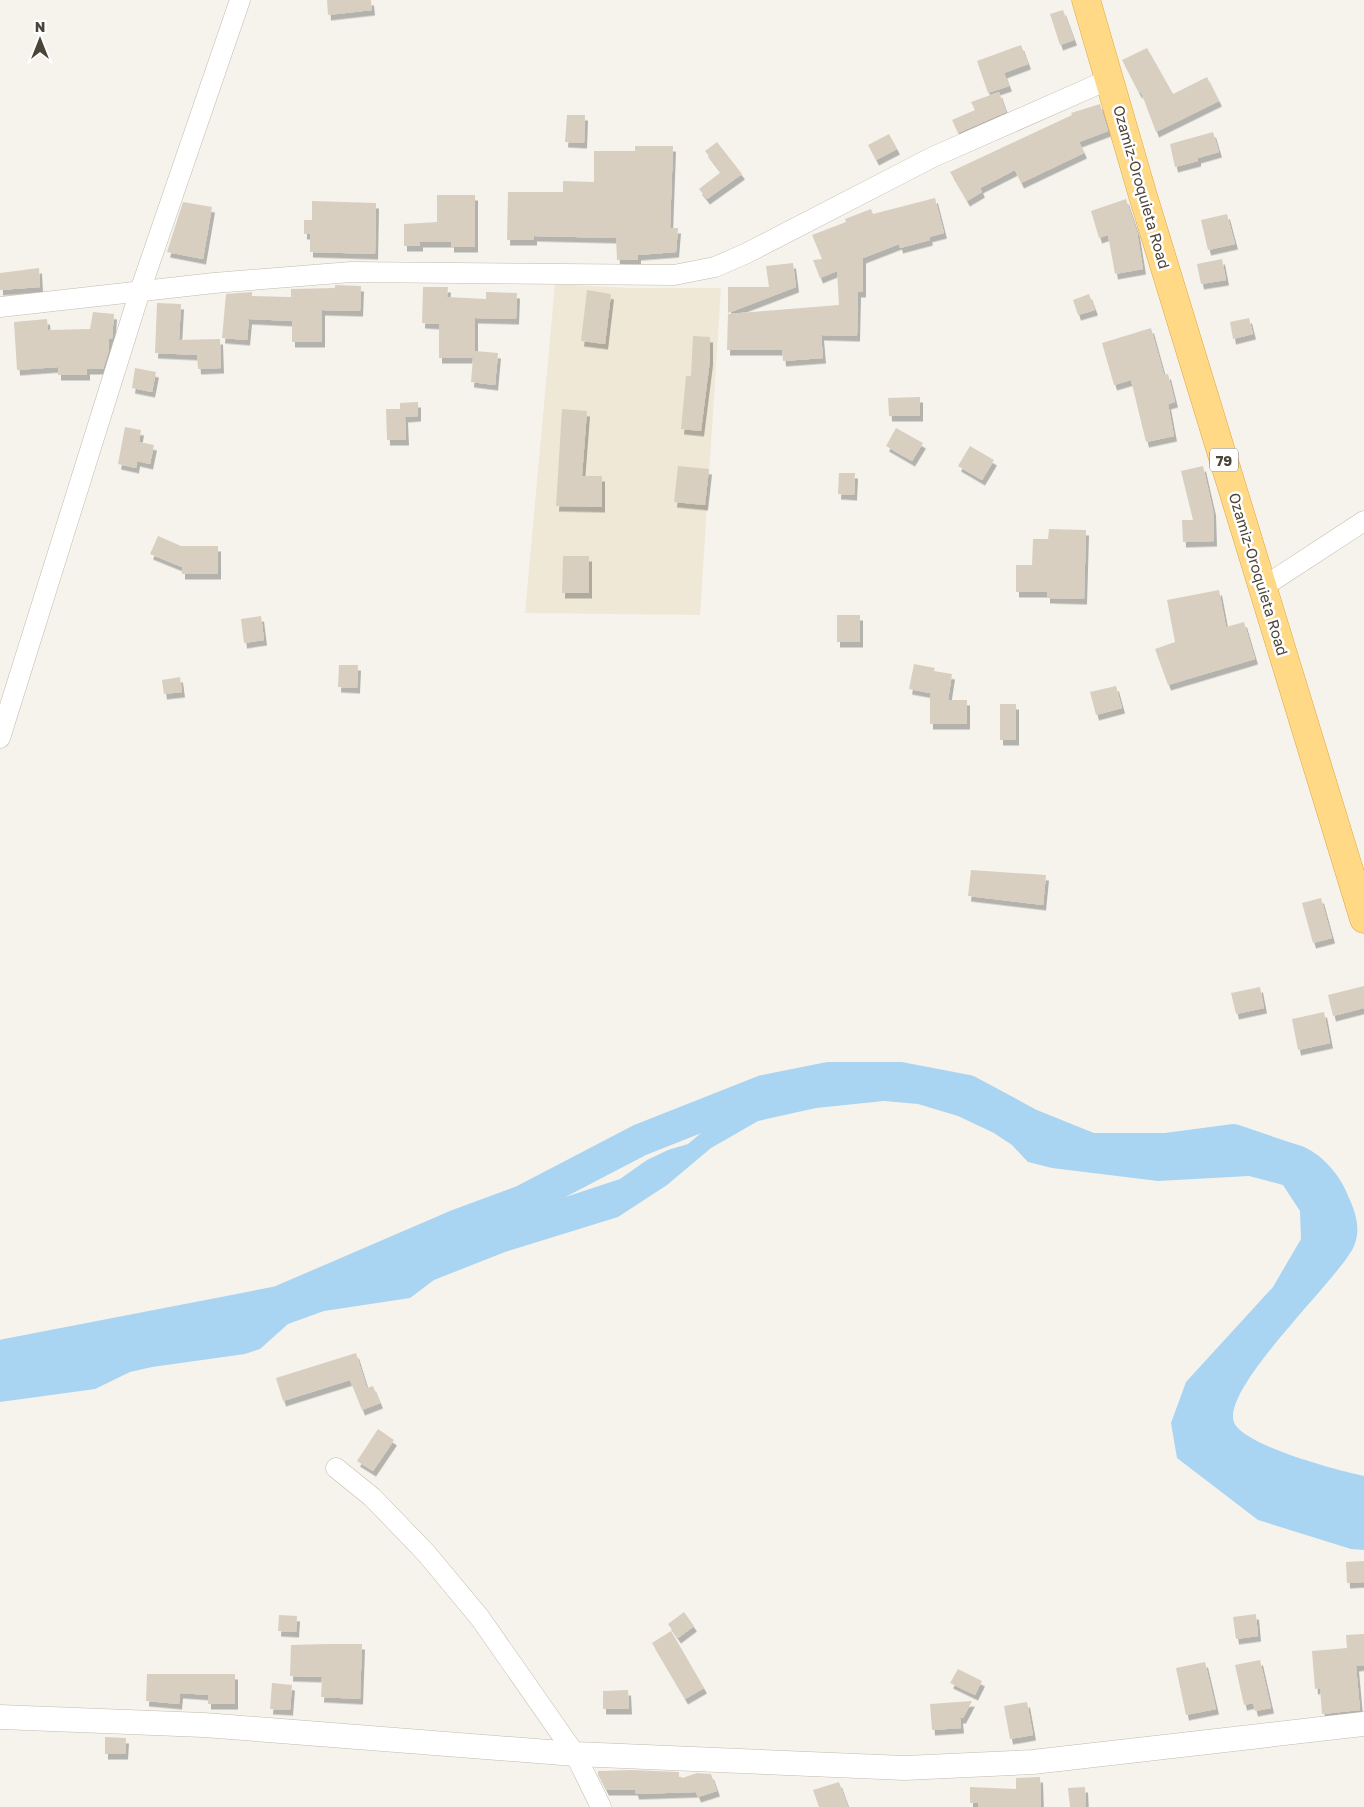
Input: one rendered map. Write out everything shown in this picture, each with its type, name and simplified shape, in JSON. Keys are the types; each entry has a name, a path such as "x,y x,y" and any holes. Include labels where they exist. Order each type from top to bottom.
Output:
{"highway":[{"name":"Ozamiz-Oroquieta Road","path":"1086,0 1145,203 1364,918"}],"street":[{"path":"0,738 140,291 240,0"},
{"path":"0,307 140,291 351,272 674,276 715,267 747,253 933,156 1110,79"},
{"path":"1263,587 1364,521"},
{"path":"336,1468 372,1497 426,1553 480,1618 575,1754 601,1807"},
{"path":"0,1718 204,1725 575,1754 905,1768 1033,1762 1364,1724"}],"shaded area":[{"path":"555,284 629,288 721,288 700,615 525,613"}],"water":[{"path":"881,1083 943,1094 987,1108 1011,1120 1051,1145 1073,1154 1084,1156 1165,1154 1246,1143 1280,1142 1295,1144 1308,1149 1321,1158 1333,1170 1342,1184 1354,1210 1357,1234 1354,1246 1344,1262 1259,1364 1242,1389 1234,1411 1236,1426 1245,1434 1260,1442 1296,1457 1364,1476 1364,1550 1351,1549 1258,1520 1177,1458 1171,1423 1186,1382 1273,1287 1301,1239 1300,1211 1283,1185 1249,1176 1158,1181 1052,1168 1028,1162 1012,1145 994,1133 958,1116 918,1104 884,1101 816,1108 758,1121 711,1148 667,1185 618,1217 505,1252 434,1280 410,1298 324,1311 288,1324 260,1349 245,1354 152,1367 130,1372 95,1389 0,1402 0,1369 79,1353 113,1342 208,1324 305,1298 372,1272 463,1231 620,1179 647,1160 668,1150 688,1144 707,1128 764,1098 818,1086"}],"building":[{"path":"327,0 371,0 372,10 328,15"},
{"path":"1063,10 1074,40 1060,45 1050,14"},
{"path":"1021,45 1028,64 1004,73 1009,86 988,93 977,61"},
{"path":"1147,48 1173,94 1207,77 1219,101 1156,132 1141,92 1139,93 1122,60"},
{"path":"999,92 1006,112 958,133 952,120 975,110 971,102"},
{"path":"1100,104 1108,131 1079,142 1084,153 1021,183 1015,170 980,188 982,192 967,201 950,172 1072,115 1071,113"},
{"path":"567,115 585,115 584,143 565,142"},
{"path":"1213,132 1219,152 1198,158 1198,161 1175,167 1170,144"},
{"path":"889,134 897,149 876,160 868,145"},
{"path":"717,142 742,174 707,199 699,189 721,172 705,151"},
{"path":"635,146 673,146 670,228 678,228 676,252 638,255 638,260 617,260 616,238 534,236 534,240 507,240 508,192 563,192 563,181 594,182 594,151 635,151"},
{"path":"437,195 475,195 475,247 451,247 451,242 420,242 420,246 404,246 404,224 437,222"},
{"path":"935,198 944,233 929,237 930,240 900,248 899,244 863,258 863,292 858,292 857,336 821,335 823,358 783,361 782,350 727,350 728,314 839,305 837,271 820,278 813,260 822,259 812,235 846,222 845,219 871,209 873,214"},
{"path":"1126,199 1137,232 1143,269 1115,274 1108,235 1099,238 1091,211"},
{"path":"312,201 376,203 375,254 310,252 310,234 304,234 304,220 312,220"},
{"path":"183,202 212,207 203,259 167,252"},
{"path":"1227,214 1235,244 1208,250 1201,220"},
{"path":"1222,259 1226,280 1201,284 1197,264"},
{"path":"793,263 796,287 728,313 728,287 769,287 766,266"},
{"path":"39,268 40,287 0,290 0,273"},
{"path":"335,285 361,286 360,311 322,310 322,342 292,342 292,321 249,319 247,340 222,338 226,294 252,292 252,296 291,297 291,289 335,288"},
{"path":"423,287 448,287 447,297 486,299 486,292 517,293 516,319 475,318 475,351 498,353 495,385 471,382 473,358 439,358 439,324 422,323"},
{"path":"587,290 611,294 605,344 581,341"},
{"path":"1089,294 1095,310 1078,315 1073,300"},
{"path":"157,303 181,304 179,340 220,339 221,368 198,369 197,355 155,353"},
{"path":"93,312 114,314 112,339 109,338 109,350 103,369 87,369 87,375 58,375 58,367 17,370 14,322 47,319 48,330 90,329"},
{"path":"1249,318 1253,334 1233,339 1230,322"},
{"path":"1151,328 1164,375 1168,374 1175,402 1168,404 1174,436 1146,442 1131,380 1114,385 1102,343"},
{"path":"693,336 710,337 710,360 701,431 681,429 686,376 691,376"},
{"path":"135,368 156,372 152,392 132,388"},
{"path":"920,397 920,416 889,416 888,398"},
{"path":"418,402 418,416 405,417 406,440 387,440 386,409 400,409 400,403"},
{"path":"562,409 587,411 582,476 602,476 602,507 556,506"},
{"path":"125,427 141,430 139,442 154,445 150,464 137,461 136,468 118,464"},
{"path":"896,428 923,443 912,461 886,446"},
{"path":"970,446 994,460 982,480 958,466"},
{"path":"678,466 709,469 705,505 674,502"},
{"path":"1203,466 1213,510 1214,541 1183,542 1182,520 1193,520 1181,471"},
{"path":"839,473 855,473 854,495 838,494"},
{"path":"1049,529 1086,530 1084,599 1047,598 1047,592 1016,592 1016,565 1032,565 1033,539 1048,539"},
{"path":"158,536 181,546 218,546 218,574 182,574 182,567 150,554"},
{"path":"563,556 589,556 589,593 562,593"},
{"path":"1219,590 1226,627 1244,622 1255,659 1168,685 1155,649 1175,642 1167,600"},
{"path":"837,615 860,615 860,642 837,642"},
{"path":"261,616 264,640 244,643 241,619"},
{"path":"914,664 935,668 934,671 952,674 948,700 967,700 967,724 930,724 930,693 909,689"},
{"path":"339,665 358,665 357,688 338,687"},
{"path":"180,677 182,692 164,694 162,680"},
{"path":"1116,686 1122,708 1096,715 1090,692"},
{"path":"1000,704 1016,704 1016,740 1000,740"},
{"path":"971,870 1046,875 1043,905 968,896"},
{"path":"1321,898 1332,938 1313,943 1302,903"},
{"path":"1364,986 1364,1008 1333,1016 1328,995"},
{"path":"1260,987 1264,1008 1236,1014 1231,993"},
{"path":"1324,1012 1330,1043 1298,1050 1292,1019"},
{"path":"356,1353 367,1388 373,1386 380,1403 362,1410 350,1380 283,1401 276,1378"},
{"path":"378,1429 394,1440 373,1471 357,1461"},
{"path":"1364,1561 1364,1582 1347,1583 1346,1562"},
{"path":"684,1612 694,1626 678,1638 668,1624"},
{"path":"1256,1614 1258,1636 1236,1639 1233,1617"},
{"path":"279,1615 297,1616 296,1632 278,1631"},
{"path":"671,1631 704,1688 685,1699 652,1643"},
{"path":"1364,1634 1364,1665 1356,1666 1360,1710 1322,1714 1320,1688 1315,1689 1312,1651 1347,1648 1346,1635"},
{"path":"362,1644 360,1699 321,1697 322,1677 290,1676 291,1645"},
{"path":"1260,1660 1271,1708 1255,1711 1253,1703 1244,1705 1235,1665"},
{"path":"1205,1662 1216,1709 1186,1715 1176,1668"},
{"path":"958,1669 982,1681 975,1695 950,1683"},
{"path":"147,1674 235,1674 235,1704 208,1704 208,1695 180,1693 179,1704 146,1701"},
{"path":"272,1683 292,1685 290,1710 270,1709"},
{"path":"628,1690 629,1709 603,1709 603,1691"},
{"path":"972,1701 963,1718 960,1718 961,1728 932,1730 930,1704"},
{"path":"1027,1702 1033,1735 1010,1739 1004,1706"},
{"path":"105,1737 126,1738 125,1754 105,1754"},
{"path":"598,1771 679,1772 679,1779 697,1773 711,1774 717,1791 698,1797 696,1792 636,1794 635,1790 606,1790 598,1775"},
{"path":"1040,1777 1041,1807 978,1807 978,1803 970,1803 970,1787 1016,1789 1016,1778"},
{"path":"839,1782 848,1807 819,1807 813,1790"},
{"path":"1085,1787 1086,1807 1070,1807 1068,1788"}],"waterway":[{"path":"0,1356 279,1302 458,1225 523,1201 640,1140 764,1091 829,1078 900,1078 968,1091 1029,1124 1091,1149 1165,1149 1233,1140 1289,1159"}]}
